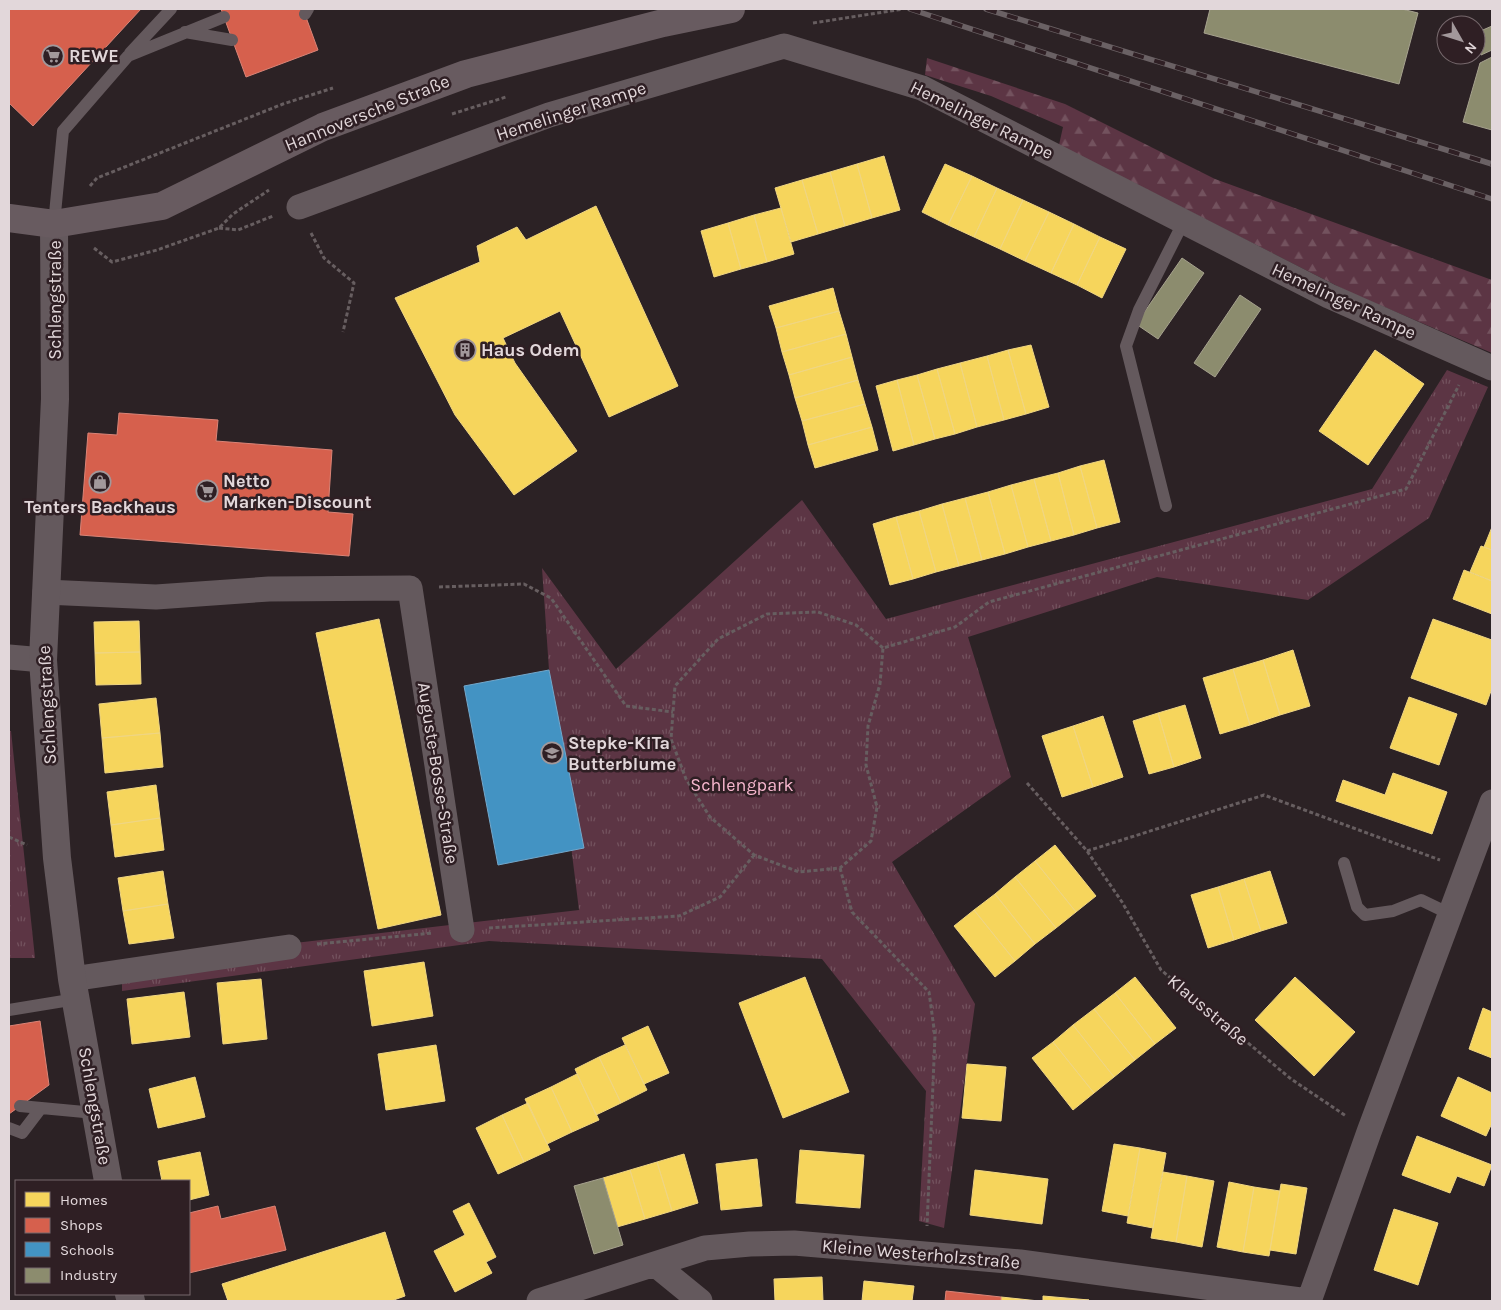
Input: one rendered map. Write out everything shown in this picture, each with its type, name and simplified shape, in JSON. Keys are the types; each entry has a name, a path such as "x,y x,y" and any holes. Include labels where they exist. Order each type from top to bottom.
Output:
{"main road":[{"name":"Hannoversche Straße","path":"9,218 54,224 162,206 323,127 466,74 663,24 731,9"}],"street":[{"name":"Hemelinger Rampe","path":"298,207 549,115 784,46 922,88 1329,296 1482,364"},
{"name":"Schlengstraße","path":"54,224 55,399 43,660 57,858 74,989 108,1180"},
{"path":"45,592 156,597 269,590 410,588"},
{"name":"Auguste-Bosse-Straße","path":"410,588 462,930"},
{"path":"9,657 43,660"},
{"path":"1308,1301 1492,802"},
{"path":"74,989 289,947"},
{"name":"Kleine Westerholzstraße","path":"540,1301 705,1248 794,1243 1020,1262 1308,1301"},
{"path":"656,1265 700,1301"}],"lane":[{"path":"54,224 63,131 171,9"},
{"path":"128,56 224,17"},
{"path":"186,32 232,40"},
{"path":"1166,506 1126,346 1139,310 1184,222"},
{"path":"1344,863 1357,907 1365,915 1393,911 1421,900 1450,914"},
{"path":"9,1010 74,989"},
{"path":"20,1106 95,1113"},
{"path":"9,1128 22,1134 41,1108"}],"path":[{"path":"811,23 903,9"},
{"path":"219,228 238,230 298,207 324,258 354,283 343,332"},
{"path":"883,648 955,627 989,602 1406,489 1482,364"},
{"path":"410,588 524,584 551,598 626,706 673,712"},
{"path":"818,612 856,625 883,648 880,684 868,726 866,765 877,807 871,841 840,868 799,872 754,855 710,817 686,779 671,739 675,686 718,639 767,614 818,612"},
{"name":"Klausstraße","path":"1027,783 1087,851 1122,902 1162,970 1291,1079 1369,1132"},
{"path":"1087,851 1264,794 1466,870"},
{"path":"289,947 462,930 678,916 720,897 754,855"},
{"path":"840,868 852,912 929,992 935,1036 926,1254"}],"green space":[{"path":"927,58 1065,104 1215,179 1492,280 1492,353 1349,292 1059,145 1063,127 991,96 925,75"},
{"name":"Schlengpark","path":"1447,370 1488,387 1429,518 1308,600 1157,577 968,637 1011,777 892,862 975,1004 944,1228 919,1221 926,1091 822,959 489,941 122,991 122,963 579,910 549,670 542,568 616,669 802,500 886,619 1372,489"},
{"path":"9,731 11,731 35,958 9,958"}],"building: Homes":[{"path":"884,156 900,210 872,218 857,164"},
{"path":"857,164 872,218 845,226 830,172"},
{"path":"945,164 972,176 948,225 922,212"},
{"path":"830,172 845,226 818,234 802,180"},
{"path":"972,176 997,188 974,237 948,225"},
{"path":"802,180 818,234 791,242 775,188"},
{"path":"997,188 1023,200 1000,249 974,237"},
{"path":"1023,200 1049,212 1025,261 1000,249"},
{"name":"Haus Odem","path":"596,206 678,386 609,417 560,311 503,338 515,363 577,451 514,495 455,415 395,298 480,262 477,246 517,227 526,240"},
{"path":"781,208 794,254 767,262 754,215"},
{"path":"1049,212 1074,224 1051,273 1025,261"},
{"path":"754,215 767,262 741,269 728,223"},
{"path":"728,223 741,269 714,277 701,231"},
{"path":"1074,224 1100,237 1077,285 1051,273"},
{"path":"1100,237 1126,249 1102,298 1077,285"},
{"path":"833,288 839,311 776,328 769,306"},
{"path":"839,311 846,334 782,352 776,328"},
{"path":"846,334 852,357 789,375 782,352"},
{"path":"1031,345 1049,407 1026,414 1008,350"},
{"path":"1008,350 1026,414 1004,420 987,356"},
{"path":"1375,350 1424,384 1368,465 1319,431"},
{"path":"987,356 1004,420 977,427 960,363"},
{"path":"852,357 858,380 795,398 789,375"},
{"path":"960,363 977,427 955,434 937,369"},
{"path":"937,369 955,434 935,439 917,375"},
{"path":"917,375 935,439 914,445 897,380"},
{"path":"858,380 865,404 802,421 795,398"},
{"path":"897,380 914,445 893,451 876,386"},
{"path":"865,404 872,427 808,445 802,421"},
{"path":"872,427 878,450 815,468 808,445"},
{"path":"1104,460 1120,522 1097,528 1080,466"},
{"path":"1080,466 1097,528 1074,535 1058,473"},
{"path":"1058,473 1074,535 1051,541 1034,479"},
{"path":"1034,479 1051,541 1028,547 1011,485"},
{"path":"1011,485 1028,547 1005,554 988,492"},
{"path":"988,492 1005,554 982,560 965,498"},
{"path":"965,498 982,560 959,566 942,504"},
{"path":"942,504 959,566 936,572 919,511"},
{"path":"919,511 936,572 913,579 896,517"},
{"path":"896,517 913,579 890,585 873,524"},
{"path":"1492,527 1492,550 1484,547"},
{"path":"1481,546 1492,550 1492,581 1470,572"},
{"path":"1464,570 1492,581 1492,614 1453,599"},
{"path":"379,619 441,915 378,929 316,633"},
{"path":"1433,619 1492,640 1492,688 1486,705 1411,678"},
{"path":"139,621 140,652 95,653 94,622"},
{"path":"1293,650 1310,706 1280,715 1263,660"},
{"path":"140,652 141,684 96,685 95,653"},
{"path":"1263,660 1280,715 1250,725 1233,669"},
{"path":"1233,669 1250,725 1220,734 1203,678"},
{"path":"1409,697 1457,714 1439,765 1390,748"},
{"path":"156,698 160,733 102,738 99,704"},
{"path":"1185,705 1201,758 1174,767 1158,713"},
{"path":"1158,713 1174,767 1149,774 1133,721"},
{"path":"1103,716 1123,777 1093,787 1073,726"},
{"path":"1073,726 1093,787 1062,797 1042,736"},
{"path":"160,733 163,767 105,773 102,738"},
{"path":"1393,773 1447,792 1432,834 1336,801 1343,780 1385,795"},
{"path":"156,785 160,818 111,825 107,792"},
{"path":"160,818 164,850 115,857 111,825"},
{"path":"1055,845 1096,896 1076,912 1035,861"},
{"path":"1035,861 1076,912 1056,928 1015,877"},
{"path":"163,871 168,904 123,911 118,878"},
{"path":"1270,871 1287,923 1261,931 1244,879"},
{"path":"1015,877 1056,928 1035,944 995,894"},
{"path":"1244,879 1261,931 1234,940 1218,887"},
{"path":"1218,887 1234,940 1208,948 1191,895"},
{"path":"995,894 1035,944 1015,961 974,910"},
{"path":"168,904 174,938 129,944 123,911"},
{"path":"974,910 1015,961 995,977 954,926"},
{"path":"424,962 433,1016 372,1026 364,971"},
{"path":"805,977 849,1092 783,1118 739,1003"},
{"path":"1135,977 1176,1028 1155,1044 1115,993"},
{"path":"1295,977 1355,1032 1314,1076 1255,1020"},
{"path":"261,979 267,1039 223,1044 217,983"},
{"path":"184,992 190,1037 132,1044 127,999"},
{"path":"1115,993 1155,1044 1135,1060 1094,1009"},
{"path":"1483,1008 1492,1012 1492,1058 1469,1049"},
{"path":"1094,1009 1135,1060 1114,1077 1073,1025"},
{"path":"1073,1025 1114,1077 1094,1093 1053,1042"},
{"path":"648,1026 669,1073 644,1084 622,1038"},
{"path":"1053,1042 1094,1093 1073,1110 1032,1058"},
{"path":"436,1045 445,1101 386,1110 378,1054"},
{"path":"625,1045 647,1090 621,1103 599,1057"},
{"path":"599,1057 621,1103 596,1115 575,1069"},
{"path":"967,1064 1006,1067 1001,1121 962,1118"},
{"path":"577,1074 599,1120 572,1132 551,1087"},
{"path":"195,1077 205,1117 158,1128 149,1089"},
{"path":"1458,1077 1492,1093 1492,1123 1486,1136 1441,1116"},
{"path":"551,1087 572,1132 547,1144 525,1099"},
{"path":"528,1103 550,1150 524,1162 502,1115"},
{"path":"502,1115 524,1162 498,1174 476,1128"},
{"path":"1417,1136 1492,1165 1484,1186 1457,1176 1450,1193 1402,1175"},
{"path":"1114,1144 1140,1148 1128,1216 1102,1211"},
{"path":"1140,1148 1166,1153 1153,1228 1127,1223"},
{"path":"800,1150 864,1155 860,1208 796,1203"},
{"path":"200,1152 209,1195 190,1200 190,1180 162,1180 158,1161"},
{"path":"684,1154 698,1203 672,1211 657,1162"},
{"path":"757,1159 762,1206 721,1210 716,1164"},
{"path":"657,1162 672,1211 645,1219 630,1170"},
{"path":"630,1170 645,1219 617,1227 603,1178"},
{"path":"975,1170 1048,1179 1042,1224 970,1215"},
{"path":"1163,1172 1187,1176 1176,1242 1151,1238"},
{"path":"1187,1176 1214,1181 1202,1247 1176,1242"},
{"path":"1229,1182 1254,1187 1243,1252 1217,1247"},
{"path":"1281,1184 1307,1188 1296,1254 1270,1250"},
{"path":"1254,1187 1280,1191 1269,1256 1243,1252"},
{"path":"469,1203 496,1257 486,1262 492,1273 455,1292 434,1251 465,1235 453,1211"},
{"path":"1394,1209 1438,1223 1418,1285 1374,1270"},
{"path":"385,1232 405,1296 391,1301 228,1301 222,1284"},
{"path":"822,1277 823,1301 775,1301 774,1279"},
{"path":"864,1281 914,1286 912,1301 862,1301"},
{"path":"1043,1296 1089,1300 1043,1301"},
{"path":"1001,1297 1039,1301 1001,1301"}],"building: Shops":[{"name":"REWE","path":"9,9 141,9 33,126 9,103"},
{"path":"221,9 303,9 318,50 246,77"},
{"name":"Netto Marken-Discount","path":"119,413 218,420 216,441 332,450 328,512 353,514 349,556 80,535 88,433 117,435"},
{"path":"40,1021 49,1085 9,1114 9,1026"},
{"path":"218,1206 221,1219 275,1206 286,1250 190,1273 190,1213"},
{"path":"946,1291 1001,1297 1001,1301 945,1301"}],"building: Schools":[{"path":"549,670 584,848 498,865 464,686"}],"building: Industry":[{"path":"1210,9 1402,9 1418,13 1399,84 1204,33"},
{"path":"1492,26 1492,50 1486,53 1486,29"},
{"path":"1492,57 1492,130 1463,122 1479,65 1486,65 1486,60"},
{"path":"1182,258 1204,273 1158,339 1136,324"},
{"path":"1240,295 1261,309 1215,377 1194,363"},
{"path":"603,1178 623,1245 594,1254 574,1186"}],"railway":[{"path":"910,9 1492,199"},
{"path":"986,9 1492,164"}],"place":[{"name":"REWE","path":"53,56"},
{"name":"Haus Odem","path":"465,350"},
{"name":"Tenters Backhaus","path":"100,482"},
{"name":"Netto Marken-Discount","path":"207,491"},
{"name":"Stepke-KiTa Butterblume","path":"552,753"}]}
